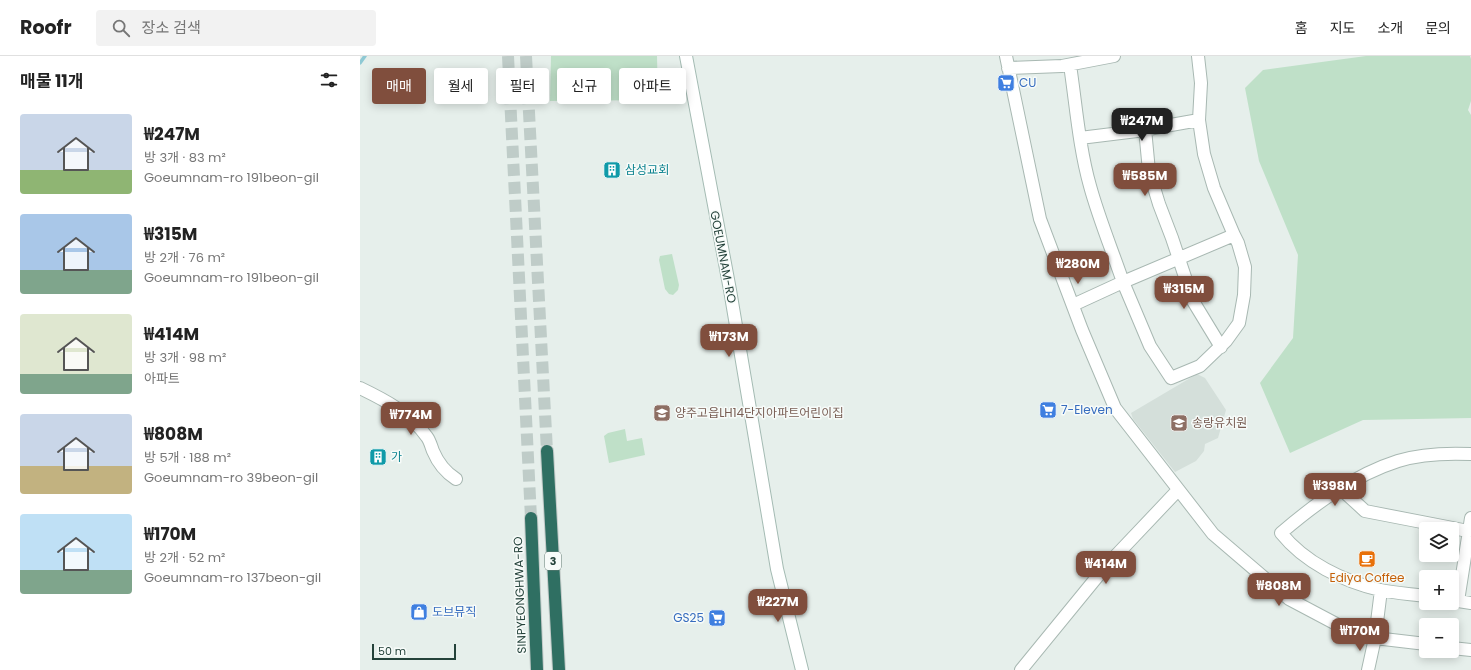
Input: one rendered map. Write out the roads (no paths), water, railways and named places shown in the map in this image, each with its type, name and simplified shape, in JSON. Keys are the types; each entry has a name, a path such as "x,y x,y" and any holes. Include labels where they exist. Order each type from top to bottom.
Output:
{"highway":[{"name":"3","path":"547,451 558,670"},
{"name":"SINPYEONGHWA-RO","path":"531,518 537,670"}],"street":[{"name":"GOEUMNAM-RO","path":"686,56 730,290 777,569 802,670"},
{"path":"1114,56 1064,62 1007,62 1040,219 1115,408 1213,534 1289,599 1340,626 1375,638 1419,643"},
{"path":"1064,62 1090,184 1103,229 1122,282 1150,346 1171,378 1200,366 1226,341 1239,323 1244,296 1244,267 1238,243 1214,188 1204,154 1199,120 1201,83 1198,56"},
{"path":"1080,138 1199,120"},
{"path":"1145,129 1149,170 1159,204 1193,300 1220,347"},
{"path":"1073,305 1122,282 1234,235"},
{"path":"360,388 394,406 407,416 428,438 441,467 456,479"},
{"path":"1419,595 1381,590 1342,578 1312,561 1290,544 1281,533 1302,515 1341,489 1372,472 1398,461 1439,455 1471,454"},
{"path":"1341,489 1365,511 1468,531"},
{"path":"1021,670 1106,566 1178,490"},
{"path":"1459,579 1471,518"},
{"path":"1368,670 1375,638 1381,590"},
{"path":"1459,601 1471,603"},
{"path":"1459,649 1471,650"}],"waterway":[{"path":"360,63 365,56"}],"tunnel":[{"path":"508,56 531,518"},
{"path":"526,56 547,451"}],"place":[{"name":"CU","path":"1006,83"},
{"name":"삼성교회","path":"612,170"},
{"name":"7-Eleven","path":"1048,410"},
{"name":"양주고읍LH14단지아파트어린이집","path":"662,413"},
{"name":"송랑유치원","path":"1179,423"},
{"name":"가","path":"378,457"},
{"name":"Ediya Coffee","path":"1367,559"},
{"name":"도브뮤직","path":"419,612"},
{"name":"GS25","path":"717,618"}]}
